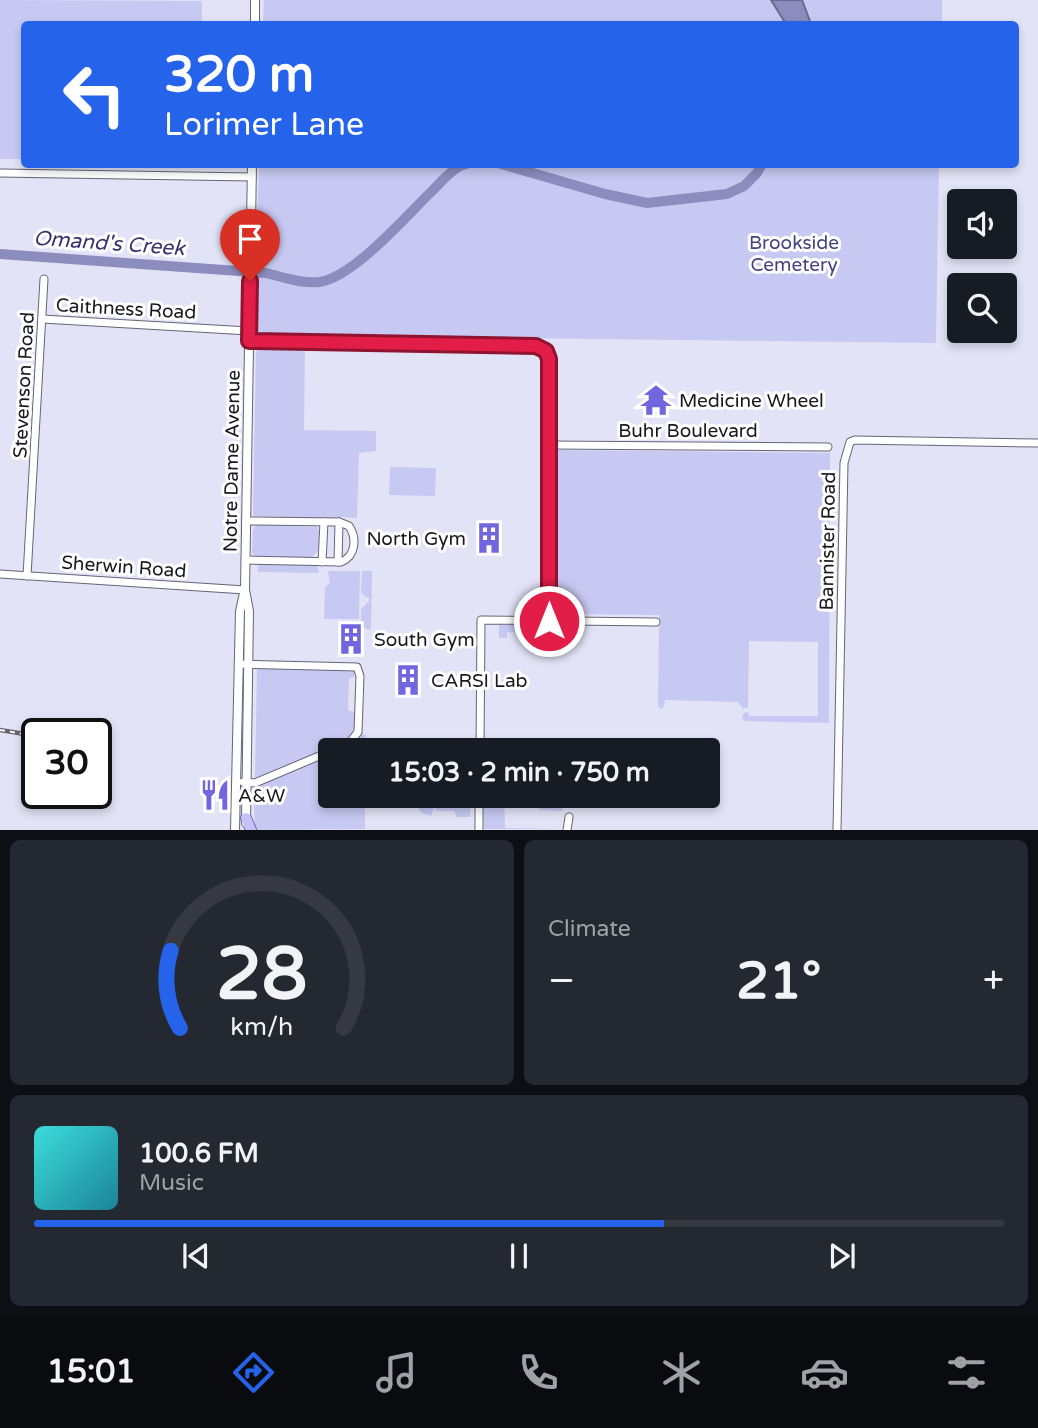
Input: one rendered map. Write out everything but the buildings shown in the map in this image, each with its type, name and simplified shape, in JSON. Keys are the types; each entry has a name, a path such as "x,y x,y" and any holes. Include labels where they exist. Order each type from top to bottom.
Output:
{"street":[{"path":"254,21 255,0"},
{"name":"Notre Dame Avenue","path":"235,830 240,611 245,590 246,560 252,168"},
{"path":"0,173 252,177"},
{"name":"Stevenson Road","path":"27,576 44,279"},
{"name":"Caithness Road","path":"42,318 249,331"},
{"path":"249,341 540,347 546,351 549,359 549,621"},
{"name":"Bannister Road","path":"837,830 844,463 850,442 1038,443"},
{"name":"Buhr Boulevard","path":"549,444 828,447"},
{"path":"246,520 339,522 351,528 353,549 348,559 338,562 246,560"},
{"path":"323,562 324,522"},
{"path":"338,562 339,522"},
{"name":"Sherwin Road","path":"0,574 245,590"},
{"name":"Notre Dame Avenue","path":"245,590 249,611 248,826"},
{"path":"480,738 481,620 656,622"},
{"path":"239,664 356,667 360,676 358,732 353,738"},
{"path":"238,695 248,695"},
{"path":"237,779 247,784 255,783 318,756"},
{"path":"479,808 479,830"},
{"path":"567,830 569,817"}],"green space":[{"path":"0,0 202,1 202,21 21,21 21,159 0,159"},
{"path":"264,0 942,0 942,21 263,21"},
{"name":"Brookside Cemetery","path":"259,168 939,168 936,343 253,335"},
{"path":"263,345 305,346 304,430 376,431 376,451 359,453 357,518 254,516 256,353"},
{"path":"554,450 830,453 829,723 745,721 742,718 744,713 748,712 749,716 818,716 818,642 749,641 748,707 743,709 738,702 665,700 661,709 658,706 659,615 554,614 551,453"},
{"path":"390,467 436,468 435,496 389,495"},
{"path":"256,525 317,527 320,540 318,549 309,558 255,556 252,553 253,530"},
{"path":"258,564 317,565 319,573 258,572"},
{"path":"328,571 360,571 359,619 324,619 325,587 330,583"},
{"path":"362,571 372,571 371,630 361,627 361,609 369,601 361,592"},
{"path":"499,625 551,625 551,629 531,628 531,632 507,632 507,638 499,638"},
{"path":"257,667 352,669 355,673 353,678 349,678 348,710 356,713 353,734 366,735 366,738 318,738 318,808 365,808 365,829 254,830"},
{"path":"419,808 434,808 431,816"},
{"path":"435,808 471,808 470,817 457,817 454,811 437,811"},
{"path":"504,808 505,828 559,829 484,829 483,810"},
{"path":"539,808 562,808 562,811"}],"shaded area":[{"path":"771,0 802,0 810,21 784,21"}],"waterway":[{"name":"Omand's Creek","path":"0,254 266,273 299,281 319,282 333,278 363,258 456,168"},
{"name":"Omand's Creek","path":"515,168 647,203 727,194 744,186 760,168"}],"railway":[{"path":"0,730 21,733"}],"place":[{"name":"Medicine Wheel","path":"656,400"},
{"name":"North Gym","path":"489,538"},
{"name":"South Gym","path":"351,639"},
{"name":"CARSI Lab","path":"408,680"},
{"name":"A&W","path":"215,795"}],"route":[{"path":"250,281 249,341 536,346 546,351 549,359 549,621"}]}
